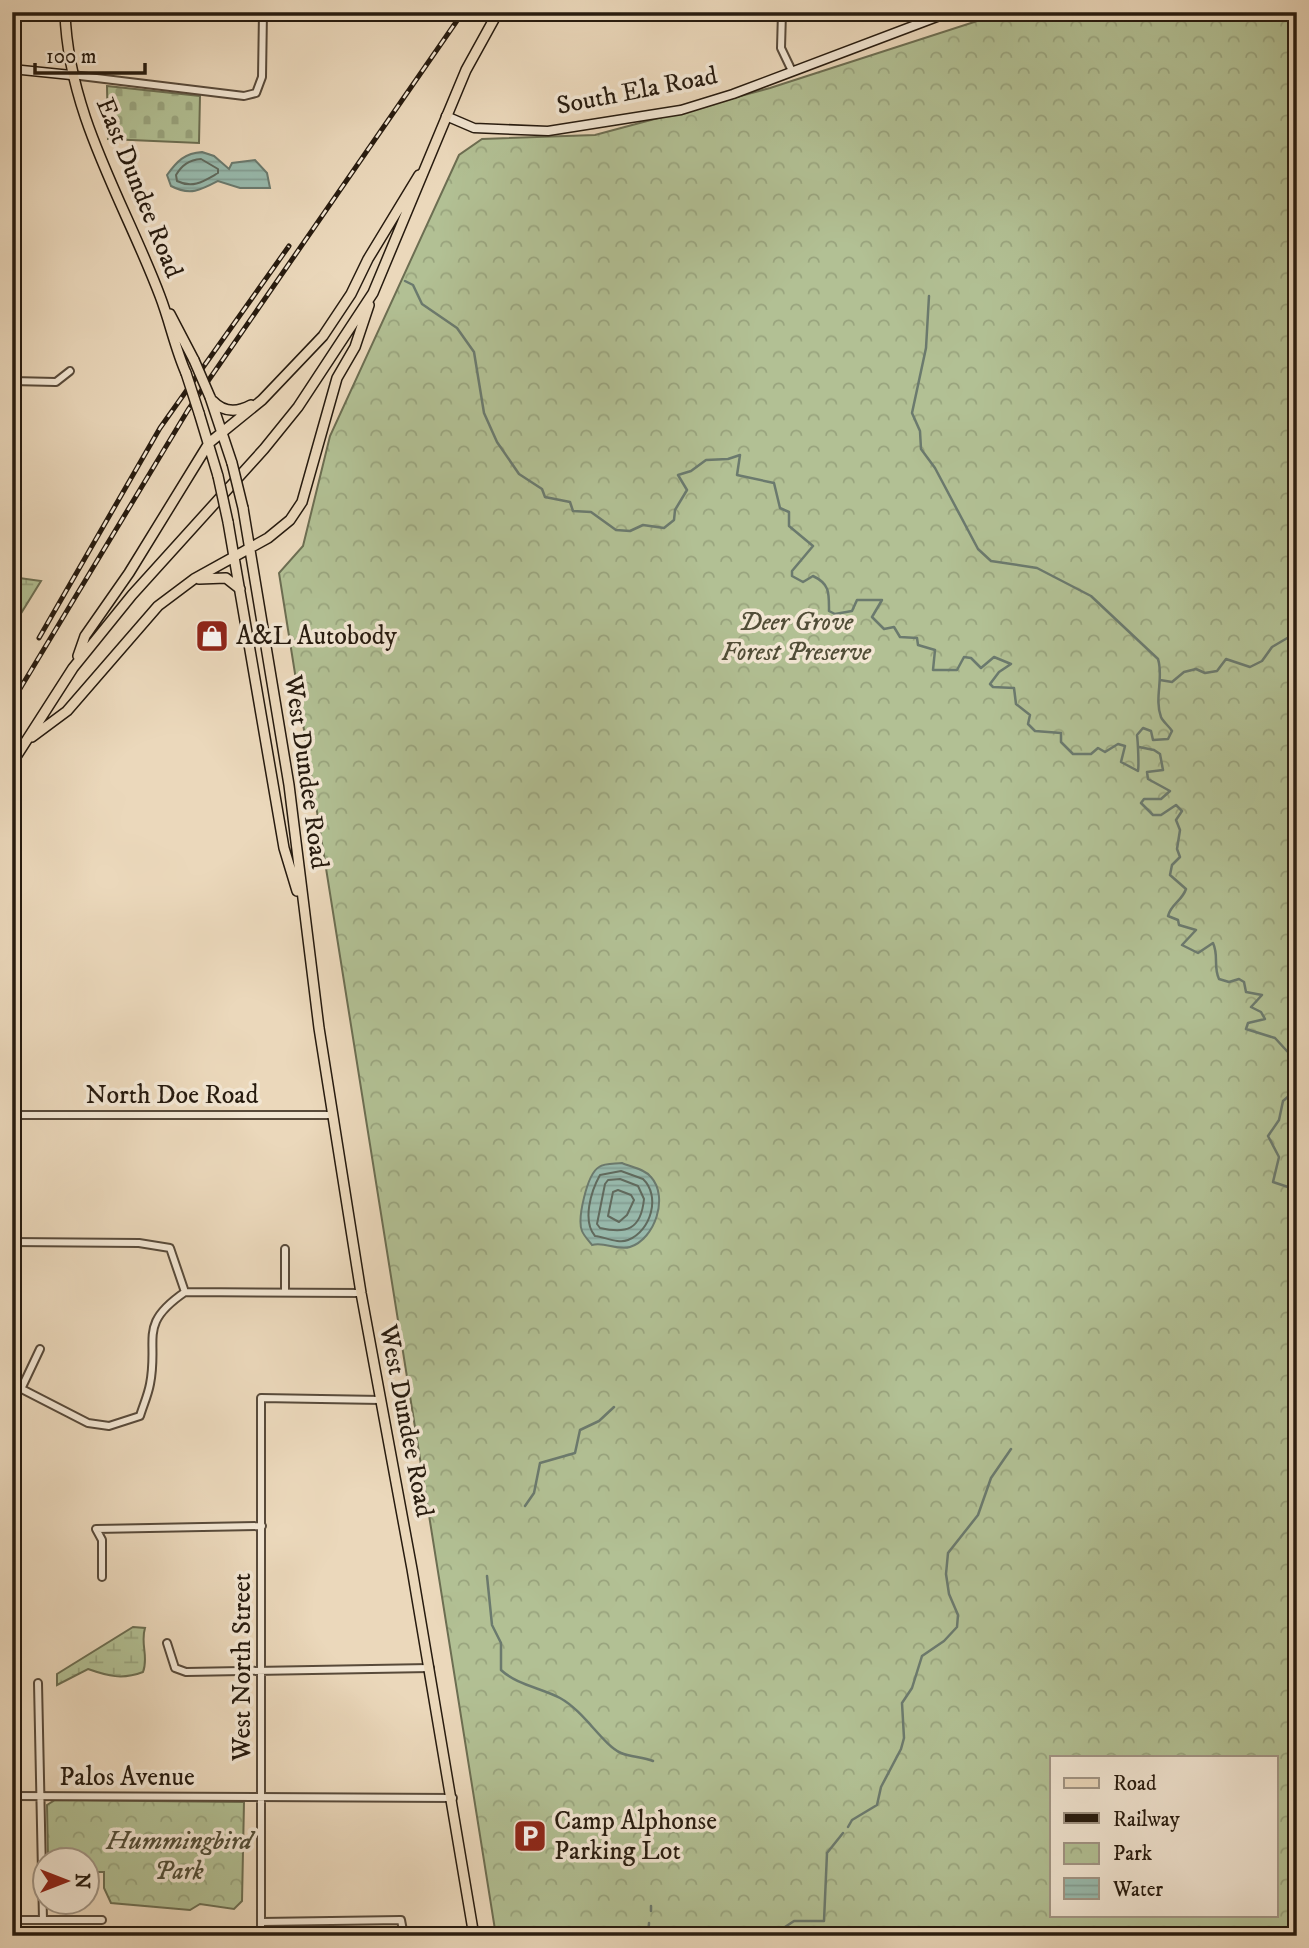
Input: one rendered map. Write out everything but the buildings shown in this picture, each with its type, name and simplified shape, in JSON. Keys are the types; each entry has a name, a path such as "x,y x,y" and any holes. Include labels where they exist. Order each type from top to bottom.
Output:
{"main road":[{"name":"East Dundee Road","path":"65,12 71,75 93,141 160,297 209,443"},
{"path":"25,743 67,711 159,606 194,579 252,547 290,520 302,502 337,378 355,347 373,293 466,69 498,12"},
{"name":"South Ela Road","path":"446,116 474,128 548,131 681,110 950,12"},
{"path":"12,69 71,75"},
{"path":"73,668 85,636 130,573 209,443 262,400 310,353 336,318 434,149"},
{"path":"12,764 73,668 132,595 256,460 298,407 373,293"},
{"name":"East Dundee Road","path":"160,297 194,360 222,432"},
{"path":"210,397 218,406 236,411 262,400"},
{"name":"West Dundee Road","path":"222,432 252,547 289,785 303,913 332,1115 361,1293 453,1798 474,1936"},
{"name":"West Dundee Road","path":"209,443 236,556 284,848 303,913"},
{"path":"194,579 226,578 241,590"}],"street":[{"path":"71,75 244,96 256,93 262,77 263,12"},
{"path":"782,12 781,48 792,71"},
{"path":"12,381 56,382 70,371"},
{"name":"North Doe Road","path":"12,1115 332,1115"},
{"path":"12,1242 139,1242 170,1248 185,1292"},
{"path":"285,1249 285,1291"},
{"path":"12,1384 88,1423 109,1426 140,1416 150,1383 152,1332 167,1305 185,1292 361,1293"},
{"path":"22,1387 40,1349"},
{"name":"West North Street","path":"261,1936 261,1398 381,1399"},
{"path":"102,1577 102,1541 96,1529 262,1526"},
{"path":"167,1643 175,1668 186,1672 430,1668"},
{"path":"38,1683 43,1920"},
{"name":"Palos Avenue","path":"12,1796 453,1798"},
{"path":"12,1920 102,1920"},
{"path":"261,1922 401,1920 404,1936"}],"green space":[{"name":"Deer Grove Forest Preserve","path":"1005,12 1297,12 1297,1936 496,1936 279,573 303,546 330,436 459,155 482,139 595,135 770,88"},
{"path":"107,86 200,96 199,143 108,139"},
{"path":"12,577 41,581 12,628"},
{"path":"133,1627 145,1628 143,1672 115,1676 88,1669 57,1685 57,1674"},
{"name":"Hummingbird Park","path":"55,1800 244,1802 242,1901 234,1909 200,1904 190,1910 111,1903 104,1888 102,1846 48,1846 47,1805"}],"water":[{"path":"202,152 214,156 229,169 232,163 255,160 267,173 270,188 240,188 218,181 195,191 184,191 171,186 167,175 174,166 186,156"},
{"path":"622,1163 642,1170 651,1177 659,1195 657,1216 639,1243 620,1248 592,1245 583,1233 581,1225 587,1187 599,1167"}],"waterway":[{"path":"405,281 413,285 422,304 457,328 474,352 484,413 497,442 519,474 542,489 545,497 570,502 573,511 591,512 616,530 630,531 643,525 664,528 674,520 675,510 687,490 678,475 691,471 706,460 728,459 740,455 737,475 774,483 780,508 789,512 789,526 813,546 792,571 792,576 803,582 813,576 823,582 828,594 829,611 835,614 852,611 857,600 882,600 872,617 884,629 894,627 900,637 917,638 918,645 935,650 933,670 957,670 964,657 971,658 981,668 994,657 1011,664 999,672 990,684 993,687 1014,688 1016,704 1030,715 1028,724 1035,731 1061,733 1061,742 1073,754 1091,754 1098,748 1105,752 1118,744 1125,746 1121,762 1138,771 1137,735 1143,728 1151,731 1153,740 1168,739 1172,731 1162,719 1159,710 1158,659 1091,596 1037,568 991,561 978,549 935,468 921,449 920,431 912,413 926,348 929,296"},
{"path":"1160,680 1172,682 1184,672 1196,669 1205,673 1217,671 1226,659 1250,667 1262,661 1272,647 1289,637 1297,641"},
{"path":"1139,747 1160,754 1163,770 1147,772 1148,779 1170,791 1161,799 1144,799 1141,803 1153,815 1161,815 1176,805 1182,811 1176,820 1180,830 1177,849 1180,857 1172,865 1170,875 1186,889 1168,916 1178,920 1179,925 1196,930 1182,945 1198,953 1213,943 1219,979 1229,982 1239,979 1244,982 1246,992 1262,995 1251,1007 1261,1012 1265,1019 1248,1023 1246,1029 1275,1038 1297,1062"},
{"path":"1297,1089 1283,1101 1279,1120 1268,1136 1279,1157 1273,1182 1297,1190"},
{"path":"525,1506 534,1493 540,1463 575,1453 580,1430 599,1421 614,1407"},
{"path":"848,1827 852,1820 877,1805 881,1787 901,1749 904,1738 902,1703 912,1688 922,1656 944,1641 957,1627 958,1615 949,1594 946,1574 948,1553 978,1515 991,1478 1011,1449"},
{"path":"487,1576 492,1625 501,1643 501,1670 514,1679 569,1704 614,1749 653,1761"},
{"path":"763,1936 794,1921 824,1921 827,1853 843,1833"},
{"path":"651,1906 651,1911"},
{"path":"648,1936 649,1923"}],"railway":[{"path":"12,702 188,410 463,12"},
{"path":"39,638 160,428 289,246"}],"place":[{"name":"A&L Autobody","path":"212,636"},
{"name":"Camp Alphonse Parking Lot","path":"530,1836"}]}
